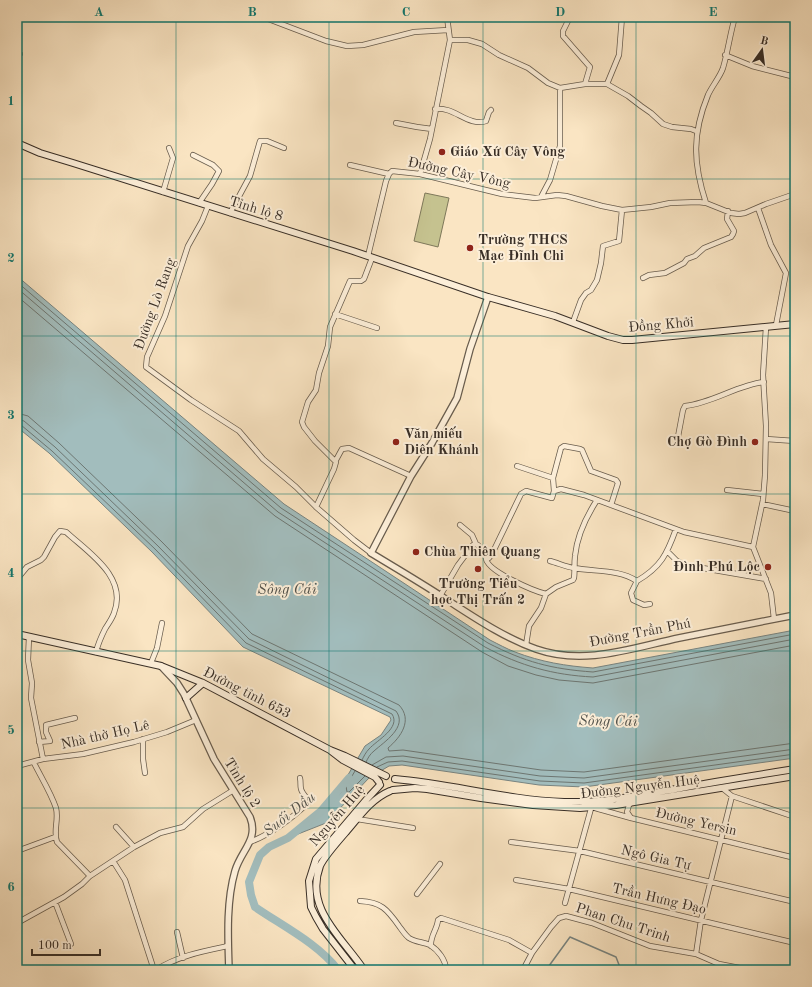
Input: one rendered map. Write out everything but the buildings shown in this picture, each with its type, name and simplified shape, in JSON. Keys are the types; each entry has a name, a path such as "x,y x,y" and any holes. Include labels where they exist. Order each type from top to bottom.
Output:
{"main road":[{"name":"Tỉnh lộ 8","path":"17,143 40,153 370,257 488,296"},
{"name":"Đồng Khởi","path":"488,296 573,322 598,333 623,340 795,324"},
{"path":"17,634 151,663"},
{"name":"Đường tỉnh 653","path":"151,663 203,683 344,758 374,773 386,776"},
{"path":"186,698 203,683"},
{"name":"Đường Nguyễn Huệ","path":"395,779 428,782 539,800 592,804 795,769"},
{"name":"Đường tỉnh 653","path":"374,773 380,784"},
{"path":"386,776 395,779 398,783 396,788 392,791 384,790 380,784 381,777 386,776"},
{"name":"Đường Nguyễn Huệ","path":"392,791 402,788 421,788 550,807 631,802 795,776"},
{"path":"719,781 722,788"},
{"name":"Nguyễn Huệ","path":"364,970 325,918 319,904 316,884 321,865 336,839 366,799 380,784"},
{"name":"Nguyễn Huệ","path":"356,970 323,929 311,907 309,881 316,859 378,798 392,791"},
{"path":"481,798 482,791"}],"street":[{"path":"263,17 326,41 347,46 363,45 414,32 448,30"},
{"path":"420,174 432,129 450,40 447,17"},
{"path":"570,17 563,36 590,67 585,84"},
{"path":"607,84 618,55 622,17"},
{"path":"706,203 699,182 696,160 696,131 709,93 722,70 735,17"},
{"path":"450,40 468,40 482,44 500,55 528,68 548,83 560,88 585,84 607,84 628,96 663,124 696,131"},
{"path":"725,55 752,66 795,77"},
{"path":"541,197 550,180 560,146 560,88"},
{"path":"435,109 448,110 466,119 481,123 486,121 491,110"},
{"path":"396,123 432,129"},
{"path":"230,213 250,176 260,141 267,141 284,148"},
{"path":"163,192 173,158 169,148"},
{"path":"193,155 213,165 219,171 199,203"},
{"path":"350,165 389,174"},
{"name":"Đường Cây Vông","path":"335,314 348,282 351,280 362,281 370,257 389,174 394,171 420,174 502,194 525,197 557,195 566,196 622,210 670,203 706,203 728,212 739,214 795,194"},
{"name":"Đường Lò Rang","path":"208,206 202,221 188,246 164,316 147,357 146,366 191,400 233,426 245,436 263,459 296,487 316,507"},
{"path":"758,208 769,240 786,273 776,325"},
{"path":"573,322 581,300 586,293 591,290 597,280 603,246 619,241 622,210"},
{"path":"643,278 649,275 665,273 681,265 687,259 695,256 704,248 734,234 734,231 727,219 728,212"},
{"path":"411,476 344,448 341,450 336,460 334,469 316,507 371,553 411,476 432,443 457,398 470,349 488,296"},
{"path":"336,460 318,445 302,424 308,402 316,390 317,380 328,346 329,330 335,314 377,328"},
{"path":"766,327 764,382 766,438 763,494 753,547 771,593 774,619"},
{"path":"677,442 685,406 693,405 747,386 764,382"},
{"path":"766,438 795,441"},
{"path":"486,558 489,558 492,554 521,494 526,491 550,498 553,496 553,478 562,447 567,446 580,449 591,471 614,478 617,481 618,484 611,505"},
{"path":"517,466 553,478"},
{"path":"554,491 561,489 568,490 676,529 753,547"},
{"path":"727,490 763,494"},
{"path":"526,645 529,626 541,608 546,594 556,587 573,580 575,575 574,557 579,536 597,500"},
{"path":"762,504 795,511"},
{"path":"460,525 472,535 489,564 508,578 546,594"},
{"path":"650,604 644,605 633,600 630,593 637,581 649,575 664,558 676,529"},
{"path":"17,579 27,567 44,557 54,537 60,531 66,532 95,558 112,578 118,599 114,615 101,638 96,652"},
{"path":"440,596 458,565 473,545 476,544"},
{"path":"666,552 677,561 685,565 766,579"},
{"name":"Đường Trần Phú","path":"371,553 498,631 536,649 565,655 603,655 677,638 795,615"},
{"path":"550,561 574,568 615,572 626,575 637,581"},
{"path":"151,663 157,648 162,623"},
{"path":"29,637 28,660 32,683 31,698 43,760"},
{"name":"Tỉnh lộ 2","path":"161,666 177,682 214,759 232,791 240,800 253,826 253,834 237,866 232,883 228,924 229,970"},
{"path":"40,742 50,741 46,732 46,725 75,718"},
{"name":"Nhà thờ Họ Lê","path":"17,766 43,760 83,754 143,739 167,732 196,720"},
{"path":"143,739 145,773"},
{"path":"34,763 56,807 55,837 61,847 90,876"},
{"path":"250,842 259,839 276,828 301,810 308,803 309,801 300,788 300,778"},
{"path":"722,788 732,796 795,817"},
{"path":"17,922 55,902 82,884 90,876 134,847 160,833 183,827 203,809 232,791"},
{"path":"696,954 701,920 732,796"},
{"path":"631,802 627,812 631,818"},
{"path":"564,902 580,851 592,804"},
{"name":"Đường Yersin","path":"592,804 631,818 795,858"},
{"path":"357,819 413,828"},
{"path":"116,827 134,847"},
{"path":"17,851 55,837"},
{"name":"Ngô Gia Tự","path":"512,842 580,851 795,902"},
{"path":"113,861 125,880 155,970 197,953 228,946"},
{"path":"417,894 440,864"},
{"name":"Trần Hưng Đạo","path":"516,880 569,889 795,943"},
{"path":"360,901 379,904 389,913 408,937 431,946 444,960 446,970"},
{"path":"55,902 71,944"},
{"name":"Phan Chu Trinh","path":"532,954 559,918 566,916 619,933 650,946 696,954 719,964 750,970"},
{"path":"431,946 431,938 437,928 438,920 441,918 509,940 532,954 523,970"},
{"path":"177,932 184,958"}],"shaded area":[{"path":"425,193 449,198 438,247 414,241"}],"water":[{"name":"Sông Cái","path":"17,276 284,504 490,640 509,649 544,661 563,665 593,668 795,630 795,758 584,787 539,785 402,765 389,766 369,778 326,823 288,838 320,814 341,793 342,785 365,746 381,735 391,720 390,717 243,647 152,552 49,453 17,427"}],"waterway":[{"name":"Suối Dầu","path":"338,970 310,943 255,907 249,882 260,855 269,847 288,838 321,811 349,778"},
{"path":"546,970 570,937 616,957 621,970"}],"place":[{"name":"Giáo Xứ Cây Vông","path":"442,152"},
{"name":"Trường THCS Mạc Đĩnh Chi","path":"470,248"},
{"name":"Văn miếu Diên Khánh","path":"396,442"},
{"name":"Chợ Gò Đình","path":"755,442"},
{"name":"Chùa Thiên Quang","path":"416,552"},
{"name":"Đình Phú Lộc","path":"768,567"},
{"name":"Trường Tiểu học Thị Trấn 2","path":"478,569"}]}
